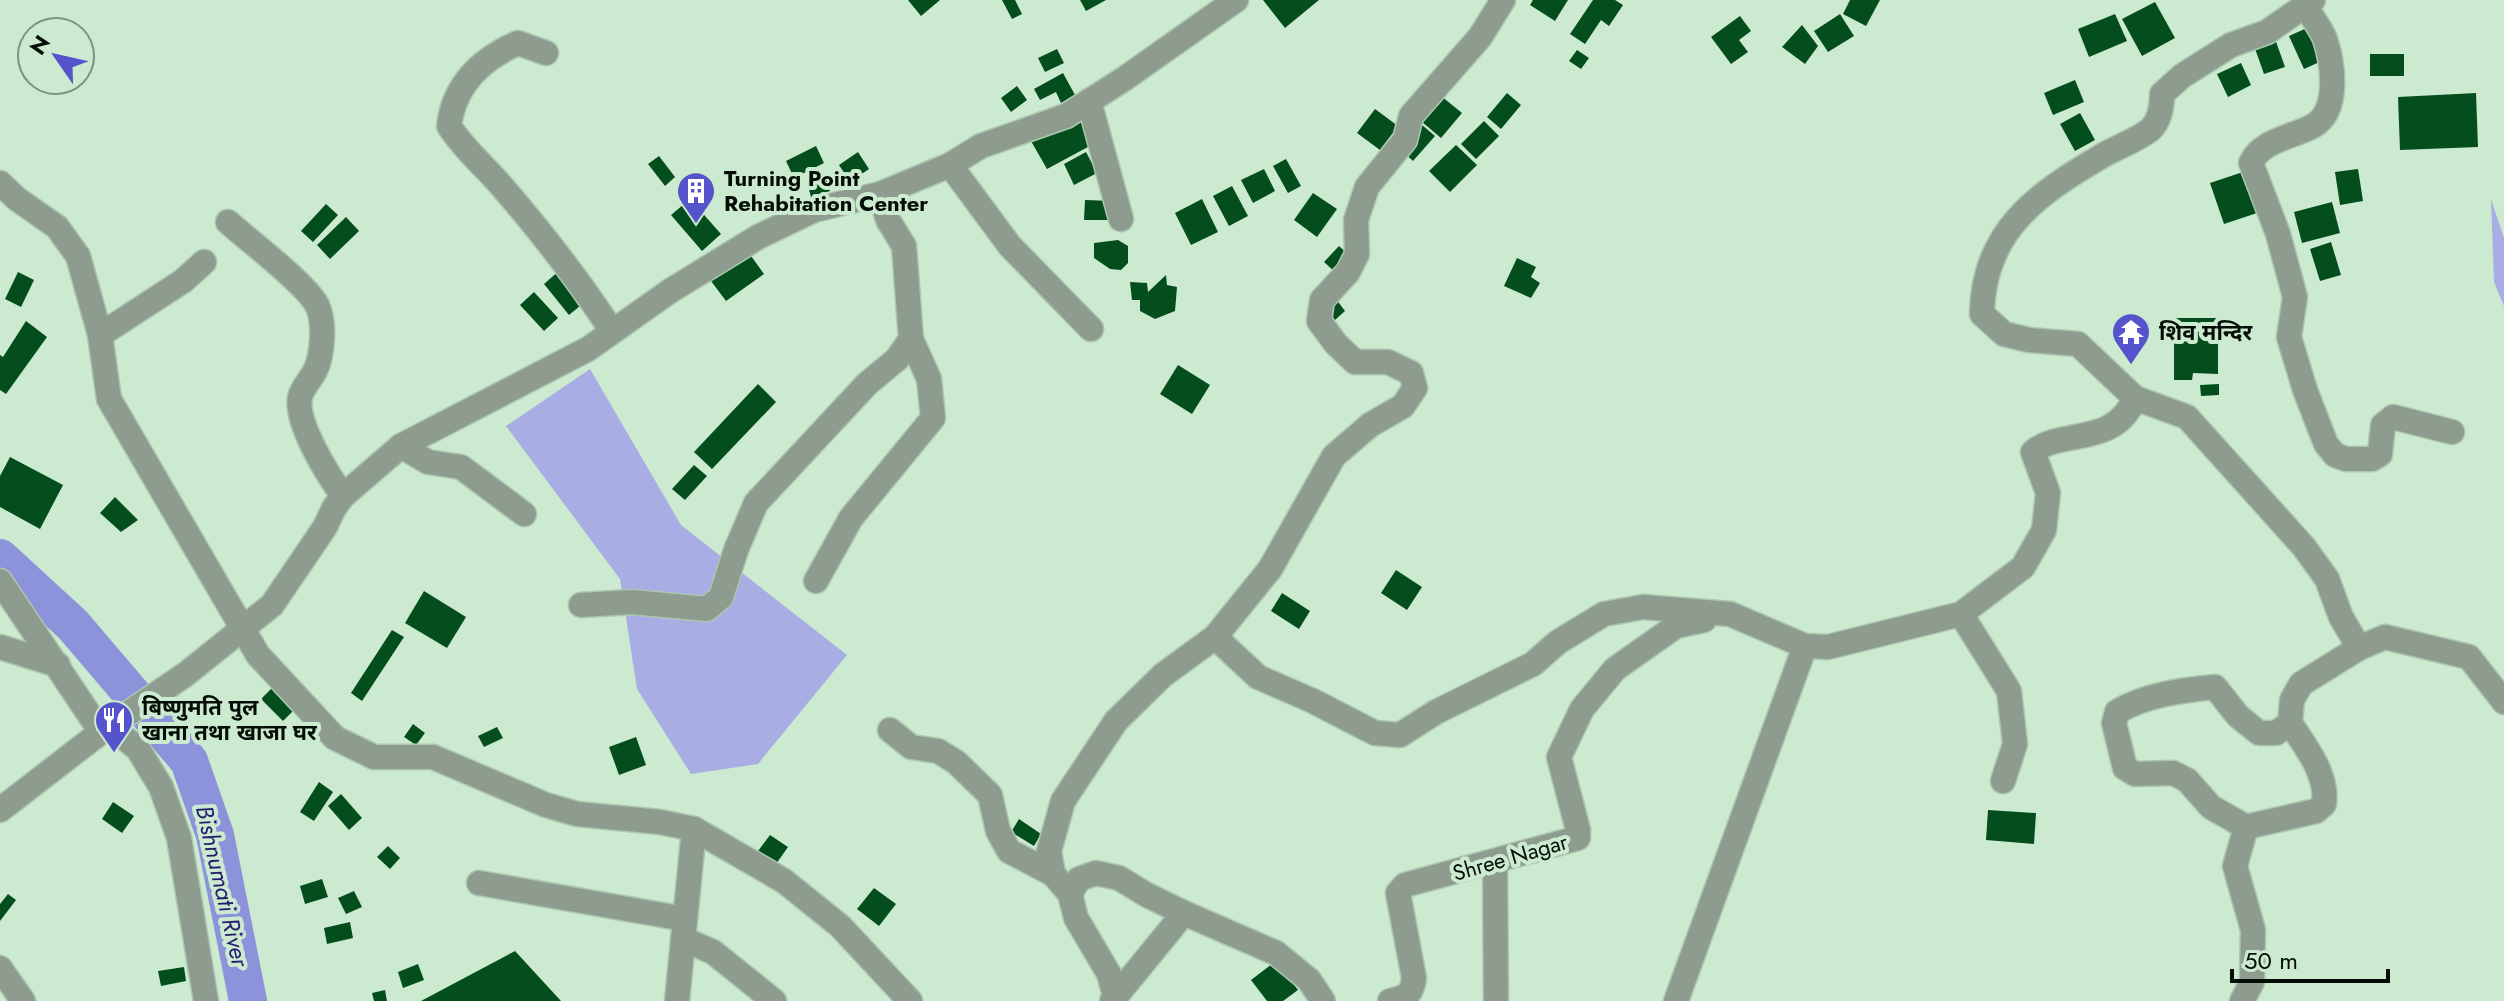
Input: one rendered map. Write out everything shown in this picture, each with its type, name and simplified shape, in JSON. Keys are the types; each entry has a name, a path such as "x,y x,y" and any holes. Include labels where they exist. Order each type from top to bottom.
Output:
{"street":[{"path":"0,810 112,725 186,674 272,605 304,561 343,496 401,446 575,356 670,291 758,237 814,210 880,194 950,165 981,146 1066,116 1236,0"},
{"path":"1053,874 1049,851 1063,801 1116,721 1163,675 1215,637 1270,569 1334,456 1370,425 1403,406 1415,388 1411,373 1388,362 1355,362 1336,344 1319,321 1322,300 1348,272 1357,254 1356,220 1367,187 1405,140 1411,116 1480,37 1503,0"},
{"path":"2359,648 2341,617 2327,579 2304,547 2187,417 2135,398 2078,344 2029,340 2004,334 1982,314 1983,291 2002,235 2020,214 2063,180 2152,128 2162,110 2162,94 2182,76 2231,45 2267,32 2309,4 2324,36 2333,69 2329,109 2317,124 2255,153 2251,163 2278,234 2295,297 2289,337 2305,390 2326,444 2335,455 2346,459 2372,459 2380,454 2383,425 2393,417 2452,432"},
{"path":"546,53 518,43 493,53 471,75 451,108 449,126 463,148 497,180 584,287 612,331"},
{"path":"1089,101 1121,219"},
{"path":"950,165 1010,246 1091,329"},
{"path":"0,183 57,227 78,256 100,335 109,399 258,655 335,738 374,757 433,757 546,805 577,814 660,822 694,829 795,890 840,926 910,1001"},
{"path":"816,581 851,518 933,418 929,379 911,339 904,246 888,220 880,194"},
{"path":"228,222 296,282 317,306 323,342 317,369 300,395 300,414 327,473 343,496"},
{"path":"100,335 183,281 204,262"},
{"path":"581,605 632,602 707,609 721,597 756,503 867,384 897,359 911,339"},
{"path":"1215,637 1258,677 1375,733 1400,735 1436,712 1533,664 1558,642 1604,614 1643,607 1730,614 1805,646 1828,647 1961,614 2023,567 2044,530 2048,493 2033,452 2040,445 2089,436 2102,430 2130,411 2135,398"},
{"path":"401,446 428,462 461,467 524,514"},
{"path":"0,581 58,665 138,749 161,787 175,826 206,1001"},
{"name":"Shree Nagar","path":"1390,1001 1407,997 1413,990 1414,978 1398,893 1405,885 1578,838 1559,757 1582,709 1615,669 1676,626 1730,614"},
{"path":"1961,614 2009,691 2015,744 2003,781"},
{"path":"2290,723 2276,733 2259,733 2238,716 2215,687 2187,690 2128,705 2117,712 2114,723 2125,768 2135,774 2173,773 2180,776 2211,807 2246,827 2316,811 2324,804 2326,790 2309,751 2290,723 2292,700 2301,684 2359,648 2385,637 2469,657 2504,702"},
{"path":"1676,1001 1805,646"},
{"path":"0,647 58,665"},
{"path":"890,730 911,747 938,751 956,762 990,795 998,831 1009,851 1053,874 1070,894 1076,918 1109,974 1113,998"},
{"path":"2242,1001 2252,982 2253,930 2235,866 2246,827"},
{"path":"677,1001 694,829"},
{"path":"1495,862 1496,1001"},
{"path":"1070,894 1079,879 1096,873 1119,878 1184,913 1276,953 1309,980 1323,1001"},
{"path":"479,883 684,929 774,1001"},
{"path":"1113,998 1184,913"},
{"path":"0,968 23,1001"}],"shaded area":[{"path":"2491,199 2504,238 2504,306 2494,282"},
{"path":"590,369 681,525 847,655 758,764 691,774 637,689 620,579 506,426"}],"building":[{"path":"908,0 940,0 921,16"},
{"path":"1002,0 1015,0 1022,14 1012,19"},
{"path":"1080,0 1106,0 1086,11"},
{"path":"1263,0 1319,0 1285,28"},
{"path":"1533,0 1568,0 1555,21 1530,5"},
{"path":"1593,0 1615,0 1623,5 1609,26 1601,20 1585,44 1570,34"},
{"path":"1850,0 1880,0 1866,26 1843,14"},
{"path":"2155,2 2175,38 2142,56 2122,19"},
{"path":"1840,14 1854,36 1828,52 1814,31"},
{"path":"2115,14 2127,41 2089,57 2078,29"},
{"path":"1740,16 1751,31 1739,40 1748,52 1731,64 1711,37"},
{"path":"1802,25 1818,46 1805,64 1782,47"},
{"path":"2309,27 2324,60 2304,69 2289,36"},
{"path":"2274,36 2285,67 2264,74 2253,43"},
{"path":"1057,49 1064,63 1045,72 1038,58"},
{"path":"1577,50 1589,58 1581,69 1569,61"},
{"path":"2370,54 2404,54 2404,76 2370,76"},
{"path":"2241,63 2251,85 2228,97 2217,74"},
{"path":"1063,73 1075,95 1061,103 1056,92 1040,100 1034,89"},
{"path":"2075,80 2084,102 2053,115 2044,93"},
{"path":"1017,86 1027,100 1011,112 1001,98"},
{"path":"1435,91 1462,113 1441,138 1415,116"},
{"path":"1507,93 1521,105 1501,129 1487,117"},
{"path":"2476,93 2478,147 2400,150 2398,97"},
{"path":"1375,109 1398,126 1380,150 1357,133"},
{"path":"1084,111 1099,141 1047,169 1031,141"},
{"path":"2080,113 2095,140 2075,151 2060,124"},
{"path":"1484,121 1499,136 1476,159 1461,144"},
{"path":"1422,125 1435,136 1413,161 1401,150"},
{"path":"1456,145 1477,165 1450,192 1429,171"},
{"path":"816,146 824,163 794,178 786,161"},
{"path":"858,152 869,169 850,182 839,165"},
{"path":"1086,152 1097,173 1074,185 1064,164"},
{"path":"659,156 675,177 665,186 648,164"},
{"path":"1286,159 1301,186 1288,193 1273,166"},
{"path":"1264,169 1275,191 1253,203 1241,180"},
{"path":"2358,169 2363,201 2340,205 2335,172"},
{"path":"2246,171 2260,212 2224,224 2210,183"},
{"path":"825,176 830,191 811,197 807,182"},
{"path":"1232,186 1248,216 1229,226 1213,196"},
{"path":"1313,193 1337,209 1317,237 1294,220"},
{"name":"Turning Point Rehabitation Center","path":"690,199 721,234 702,251 671,215"},
{"path":"1202,199 1218,232 1191,245 1175,213"},
{"path":"1085,200 1113,201 1113,220 1084,220"},
{"path":"2332,202 2340,233 2302,243 2294,212"},
{"path":"326,204 338,215 313,242 301,231"},
{"path":"346,217 359,231 330,259 317,245"},
{"path":"1118,240 1128,246 1128,263 1121,270 1110,269 1094,258 1094,243"},
{"path":"2331,242 2341,275 2320,281 2310,249"},
{"path":"1339,246 1350,256 1335,272 1324,262"},
{"path":"746,249 764,274 726,301 708,277"},
{"path":"1517,258 1536,267 1531,277 1540,283 1531,298 1504,286"},
{"path":"560,270 586,301 569,315 544,284"},
{"path":"18,272 34,280 21,307 5,299"},
{"path":"1166,275 1167,285 1177,287 1175,311 1155,319 1140,311 1140,300 1132,300 1130,282 1147,283 1148,292"},
{"path":"534,292 558,318 544,331 520,305"},
{"path":"1336,299 1345,311 1335,320 1325,308"},
{"path":"2174,318 2218,318 2218,374 2193,373 2192,380 2174,380"},
{"path":"26,321 47,337 6,394 0,390 0,355 3,357"},
{"path":"1178,365 1210,385 1192,414 1160,394"},
{"path":"758,384 776,402 712,469 694,452"},
{"path":"2219,384 2219,395 2201,396 2200,385"},
{"path":"10,457 63,485 40,529 0,507 0,476"},
{"path":"694,465 707,476 685,500 672,489"},
{"path":"115,497 138,520 121,532 100,513"},
{"path":"1396,570 1422,587 1407,610 1381,593"},
{"path":"424,591 466,617 447,648 405,623"},
{"path":"1282,593 1310,611 1299,629 1271,611"},
{"path":"392,630 404,637 362,701 351,693"},
{"path":"272,688 294,710 283,721 261,699"},
{"path":"413,724 425,733 416,745 404,737"},
{"path":"497,727 503,738 484,747 478,736"},
{"path":"636,737 646,765 619,775 609,747"},
{"path":"319,782 333,792 314,821 300,812"},
{"path":"341,794 362,818 349,830 328,806"},
{"path":"113,802 134,816 122,833 102,819"},
{"path":"1988,810 2036,813 2034,844 1986,840"},
{"path":"1019,819 1041,834 1034,846 1011,832"},
{"path":"770,835 788,847 776,864 758,851"},
{"path":"388,846 400,858 390,869 377,857"},
{"path":"322,879 328,897 305,904 300,886"},
{"path":"874,888 896,904 879,926 857,909"},
{"path":"354,891 362,907 346,914 338,898"},
{"path":"8,894 16,900 0,921 0,904"},
{"path":"350,922 353,938 327,944 324,928"},
{"path":"515,951 561,1001 421,1001"},
{"path":"1276,961 1298,990 1283,1001 1267,1001 1251,980"},
{"path":"418,964 424,980 403,988 398,972"},
{"path":"184,967 186,981 161,986 158,971"},
{"path":"385,990 387,1001 374,1001 372,993"}],"waterway":[{"name":"Bishnumati River","path":"0,558 73,625 189,761 215,835 248,1001"}],"place":[{"name":"Turning Point Rehabitation Center","path":"696,225"},
{"name":"शिव मन्दिर","path":"2131,366"},
{"name":"बिष्णुमति पुल खाना तथा खाजा घर","path":"114,754"}]}
